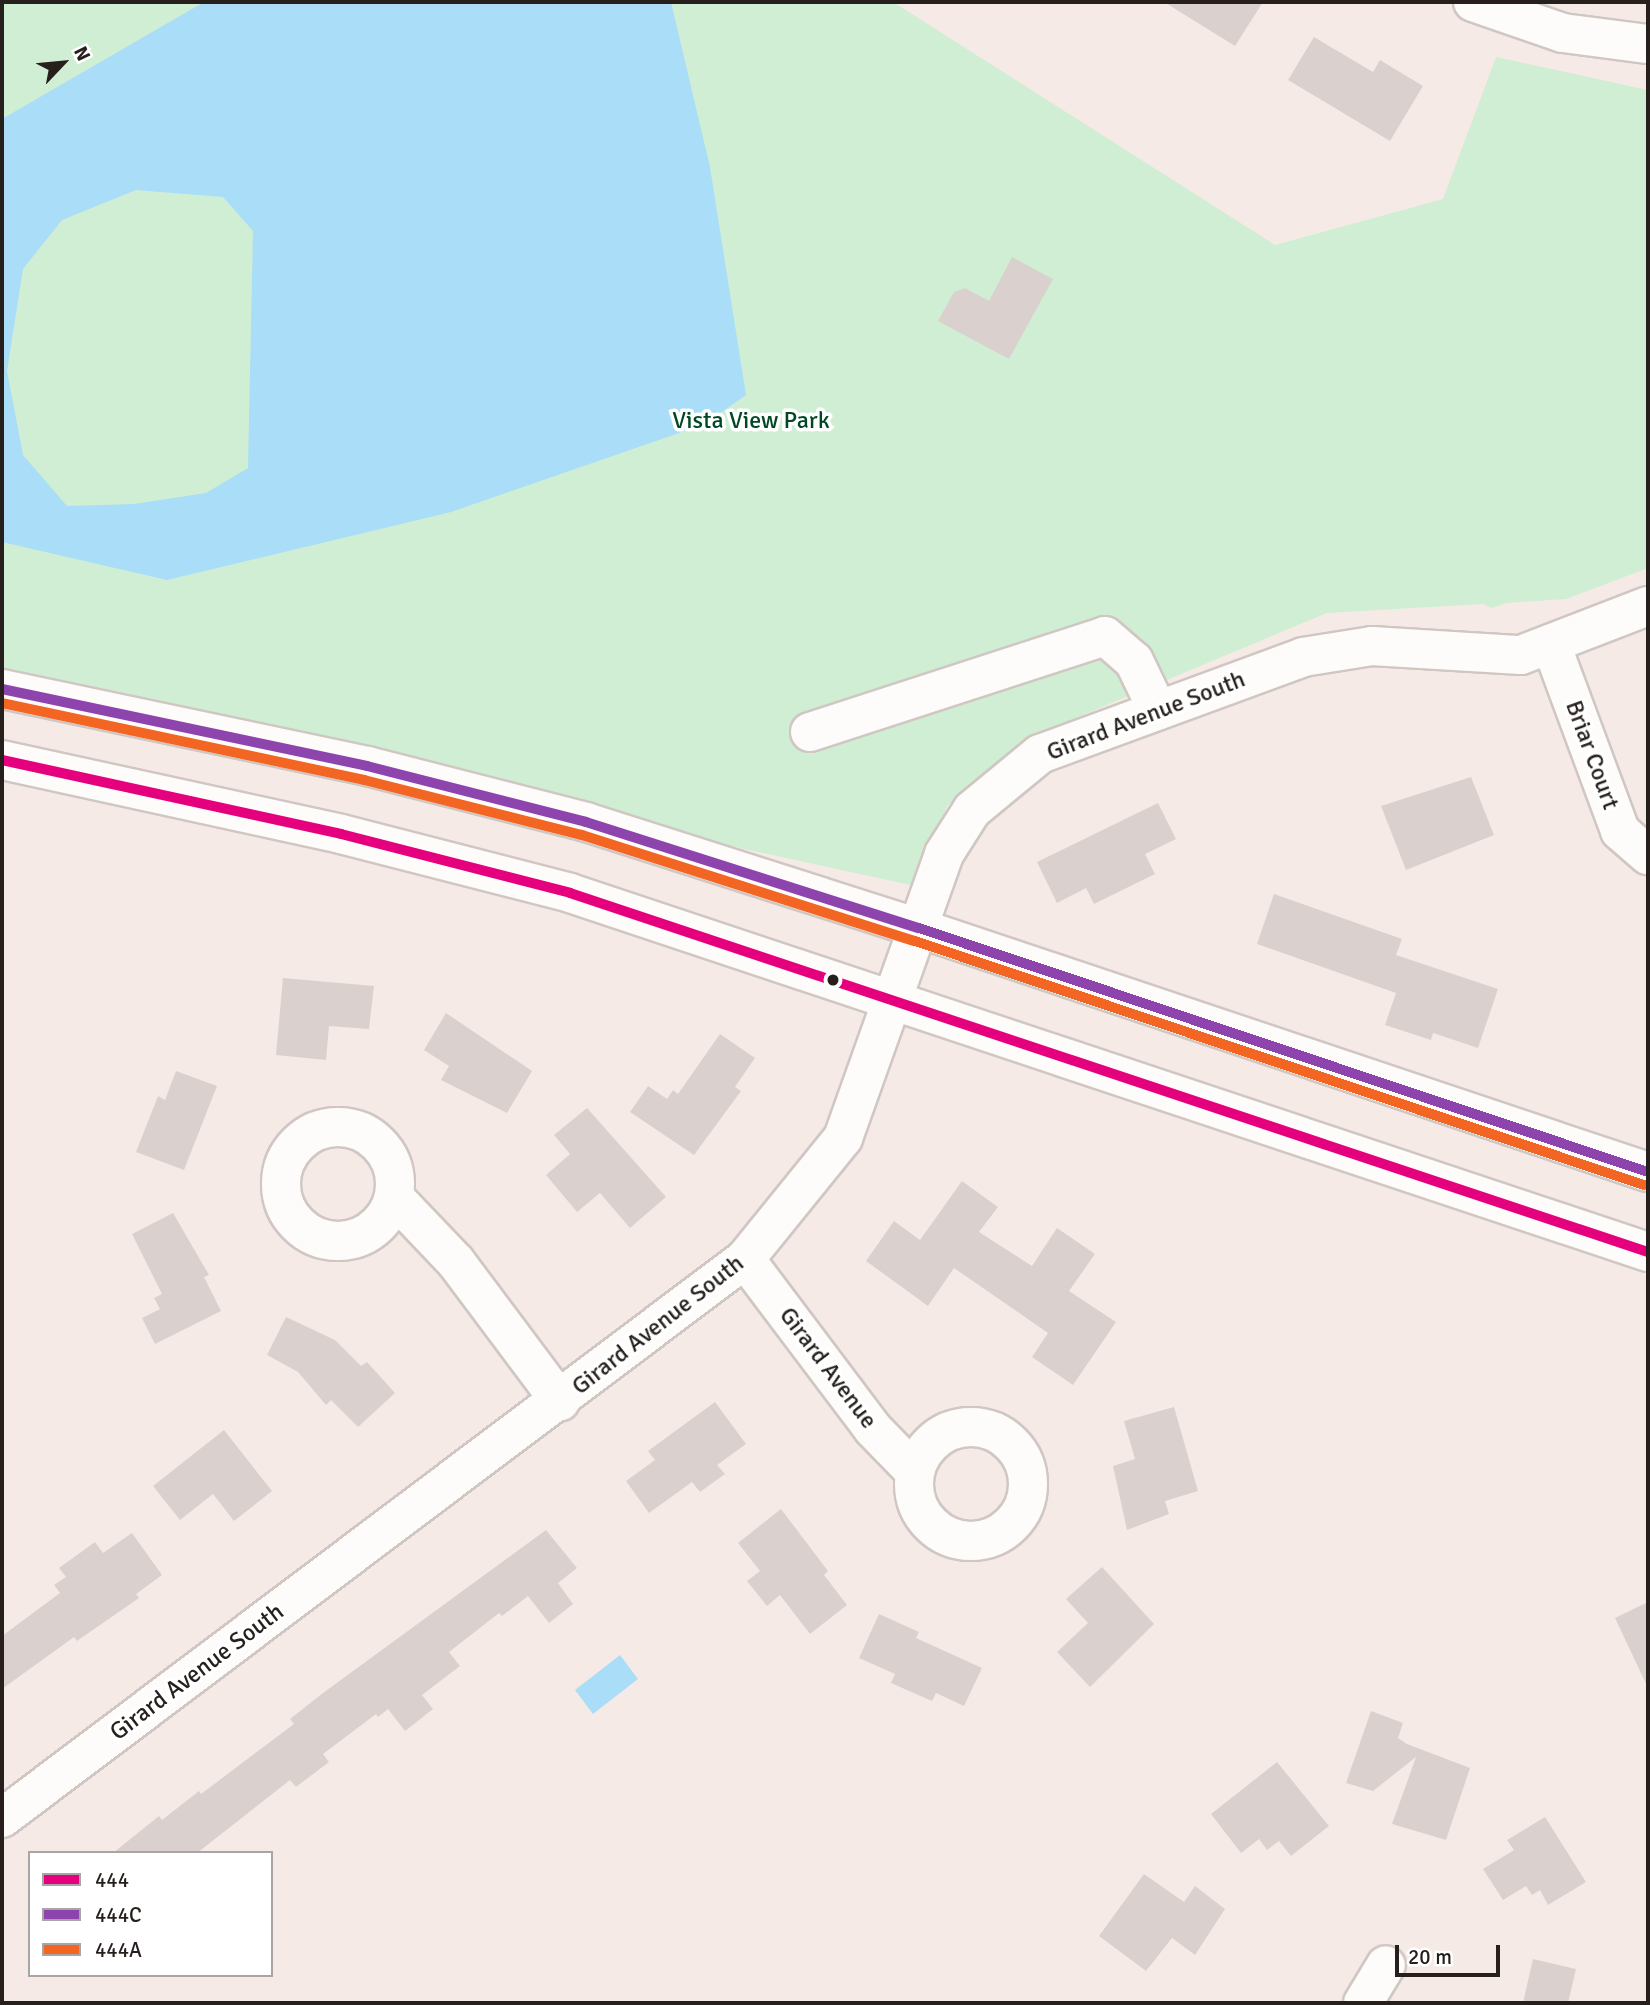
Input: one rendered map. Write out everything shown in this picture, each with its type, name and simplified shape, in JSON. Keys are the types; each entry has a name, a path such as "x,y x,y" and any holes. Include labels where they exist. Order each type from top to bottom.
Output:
{"street":[{"path":"1473,2 1563,33 1648,44"},
{"name":"Girard Avenue South","path":"2,1818 745,1259 843,1138 944,853 972,810 1040,754 1303,657 1372,646 1521,654 1648,606"},
{"path":"810,732 1105,636 1134,662 1158,711"},
{"name":"Briar Court","path":"1551,644 1620,831 1648,855"},
{"path":"2,689 367,766 586,822 919,928 1648,1172"},
{"path":"2,760 341,834 570,893 1648,1252"},
{"name":"Girard Avenue South","path":"394,1197 456,1262 559,1401"},
{"name":"Girard Avenue","path":"745,1259 873,1429 915,1472"},
{"path":"1363,2003 1386,1965"}],"green space":[{"name":"Vista View Park","path":"2,2 893,2 1275,245 1443,199 1496,57 1648,90 1648,568 1566,599 1506,603 1492,608 1483,604 1327,613 1035,735 947,806 915,886 2,688"}],"water":[{"path":"204,2 671,2 710,167 746,395 705,424 451,512 167,580 2,542 2,119","holes":["136,190 223,197 253,231 248,468 206,493 134,504 67,506 23,455 7,371 23,269 62,220"]},
{"path":"620,1655 638,1679 593,1714 575,1690"}],"building":[{"path":"1164,2 1263,2 1235,46"},
{"path":"1314,37 1373,72 1380,60 1423,86 1390,141 1288,80"},
{"path":"1012,257 1053,279 1009,359 938,321 954,292 965,288 989,301"},
{"path":"1471,777 1494,835 1406,870 1381,806"},
{"path":"1158,803 1176,839 1145,854 1155,874 1094,904 1086,888 1057,903 1037,862"},
{"path":"1274,894 1402,939 1396,955 1498,989 1478,1048 1433,1033 1431,1040 1385,1025 1396,993 1257,944"},
{"path":"283,978 374,986 369,1029 329,1026 326,1060 276,1055"},
{"path":"446,1013 532,1071 507,1113 441,1080 449,1066 424,1050"},
{"path":"720,1034 755,1058 735,1087 741,1091 694,1155 630,1112 648,1086 667,1099 673,1090 678,1094"},
{"path":"176,1071 217,1086 184,1170 136,1152 158,1096 165,1100"},
{"path":"587,1108 666,1197 630,1228 600,1193 577,1212 546,1175 570,1154 554,1135"},
{"path":"962,1181 998,1207 979,1232 1032,1266 1057,1228 1095,1254 1069,1291 1116,1322 1073,1385 1032,1357 1048,1333 954,1268 928,1306 866,1261 894,1221 920,1240"},
{"path":"173,1213 209,1275 204,1277 221,1311 155,1344 142,1318 160,1309 154,1298 162,1294 132,1234"},
{"path":"286,1317 335,1340 361,1366 367,1362 395,1393 358,1427 331,1400 326,1405 298,1372 267,1355"},
{"path":"715,1402 746,1444 717,1465 725,1474 700,1492 692,1482 649,1513 626,1481 655,1460 648,1451"},
{"path":"1174,1407 1198,1491 1165,1501 1169,1514 1127,1530 1113,1466 1135,1459 1124,1421"},
{"path":"224,1430 272,1491 234,1521 213,1494 180,1520 153,1486"},
{"path":"781,1509 828,1571 824,1575 847,1605 810,1634 780,1595 767,1606 747,1581 760,1571 738,1543"},
{"path":"546,1530 577,1568 558,1583 573,1604 549,1623 528,1596 502,1616 499,1613 449,1652 460,1666 422,1695 433,1709 405,1731 388,1709 378,1717 376,1714 323,1754 329,1762 296,1787 290,1780 200,1851 115,1851 159,1816 162,1820 199,1791 201,1794 294,1724 290,1719"},
{"path":"132,1533 162,1575 136,1594 139,1598 77,1641 74,1637 2,1689 2,1636 60,1593 54,1585 66,1577 59,1568 95,1542 103,1553"},
{"path":"1102,1567 1154,1624 1090,1687 1057,1652 1088,1623 1066,1599"},
{"path":"1648,1602 1648,1688 1615,1618"},
{"path":"879,1614 919,1632 916,1638 982,1668 964,1706 936,1693 932,1701 891,1683 895,1674 859,1658"},
{"path":"1371,1711 1403,1723 1398,1738 1407,1744 1470,1768 1446,1840 1392,1824 1416,1757 1373,1791 1346,1783"},
{"path":"1277,1762 1329,1826 1291,1856 1279,1841 1267,1850 1259,1839 1241,1853 1211,1814"},
{"path":"1545,1817 1586,1882 1548,1905 1540,1890 1532,1895 1526,1886 1503,1900 1483,1869 1514,1850 1507,1840"},
{"path":"1144,1874 1184,1902 1195,1886 1225,1909 1195,1955 1172,1938 1146,1971 1099,1936"},
{"path":"1533,1959 1576,1969 1568,2003 1523,2003"}],"transit line":[{"name":"444C","path":"2,689 367,766 586,822 919,928 1648,1172"},
{"name":"444A","path":"2,703 364,780 582,835 915,941 1644,1185"},
{"name":"444","path":"2,760 341,834 570,893 1648,1252"}]}
